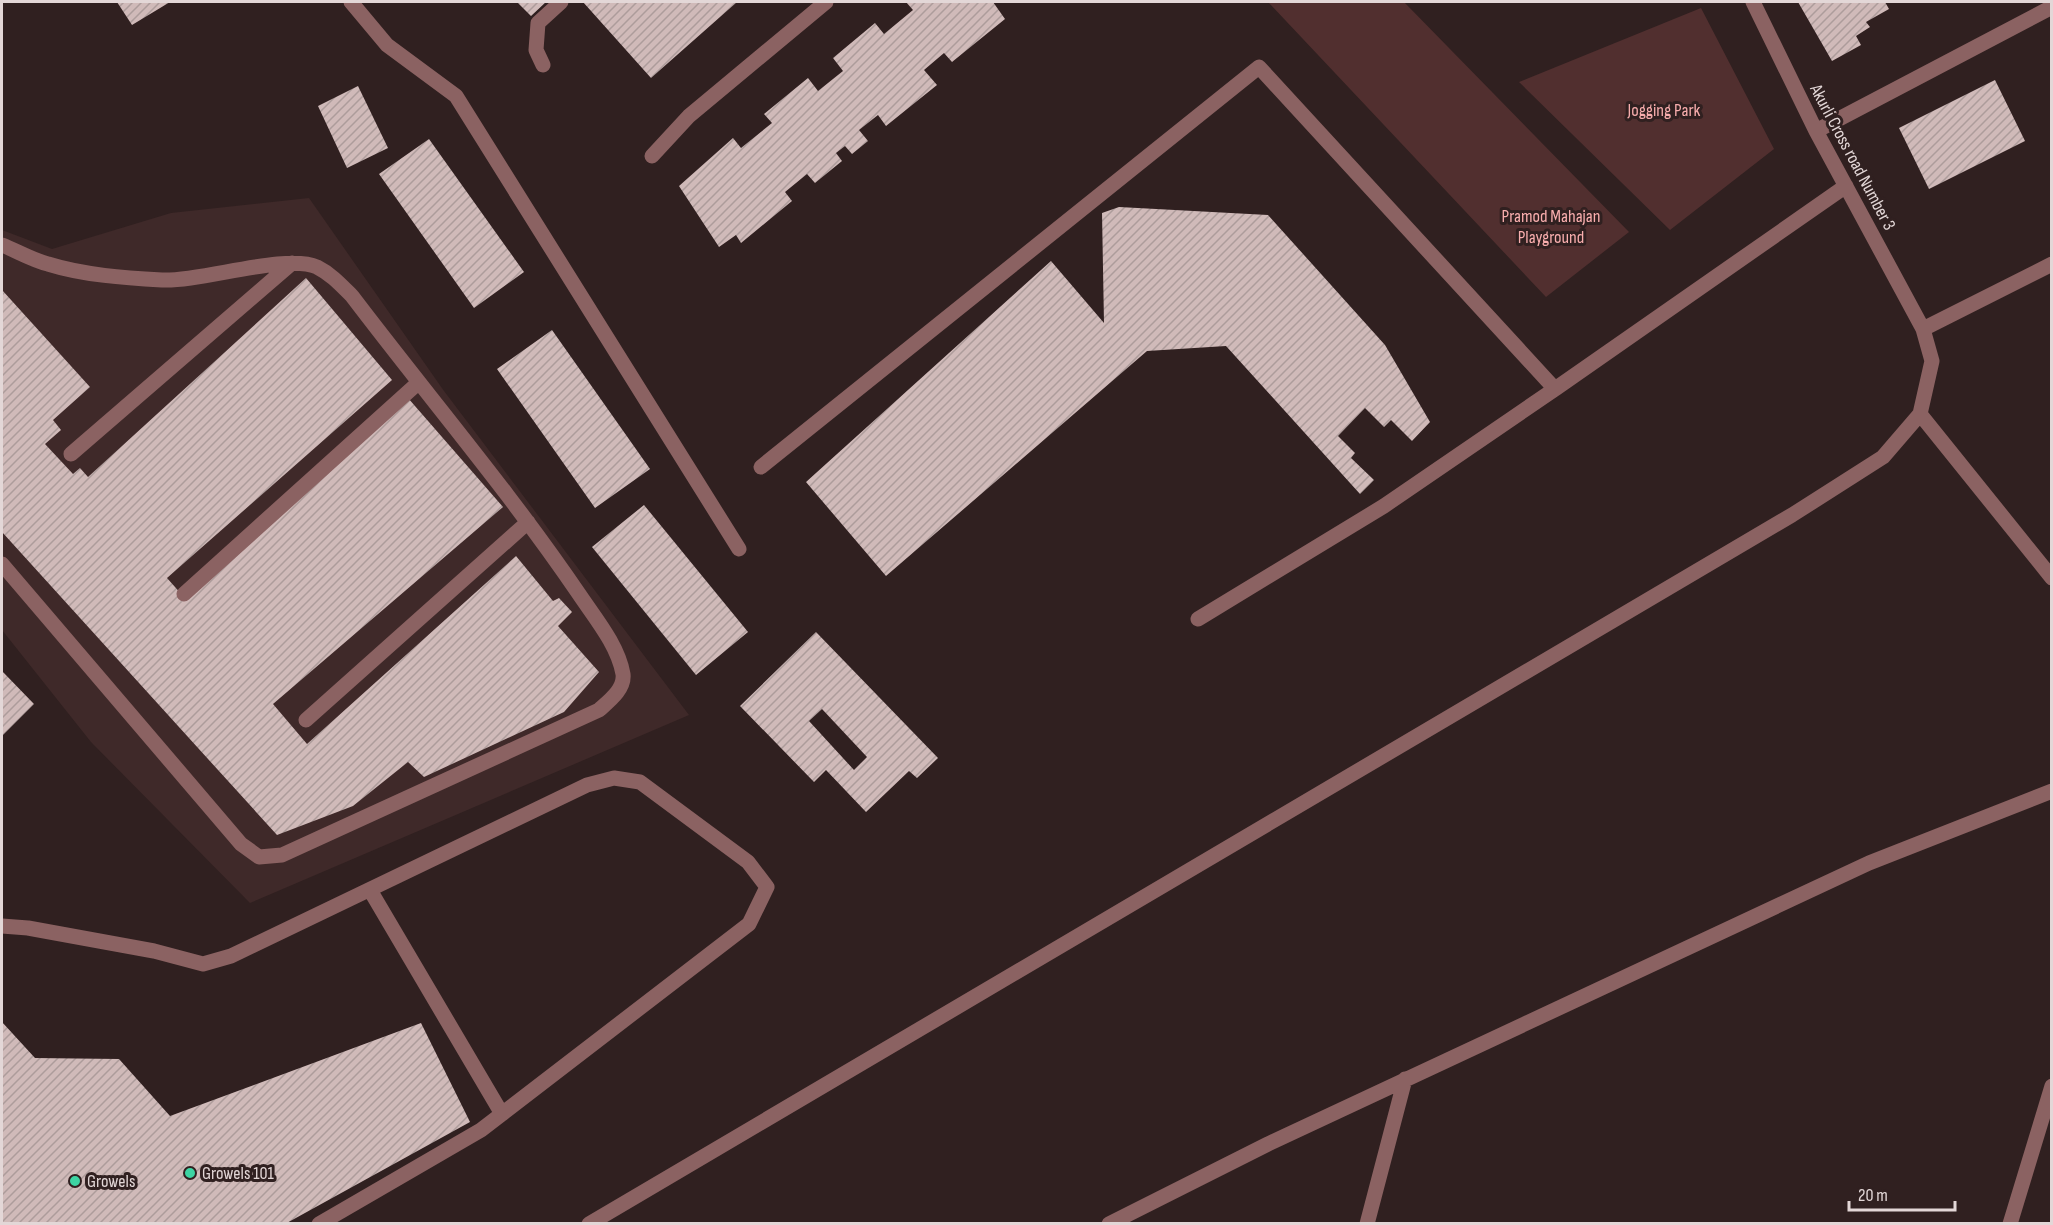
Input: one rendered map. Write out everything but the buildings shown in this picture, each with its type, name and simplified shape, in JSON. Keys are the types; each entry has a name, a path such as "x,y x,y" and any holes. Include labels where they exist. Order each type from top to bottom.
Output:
{"street":[{"path":"351,2 387,45 456,96 739,549"},
{"path":"543,65 536,50 538,23 561,2"},
{"path":"652,156 689,116 826,2"},
{"name":"Akurli Cross road Number 3","path":"1753,2 1815,131 1923,329 1932,361 1920,414"},
{"path":"1815,131 2052,7"},
{"path":"761,467 1259,67 1555,389"},
{"path":"1198,619 1384,506 1846,186"},
{"path":"2,245 48,264 96,273 164,280 211,277 292,263 315,266 333,277 352,296 528,522 607,637 618,657 624,676 616,694 599,710 282,855 259,857 241,844 2,564"},
{"path":"71,454 292,263"},
{"path":"1923,329 2052,264"},
{"path":"184,594 418,383"},
{"path":"589,1224 1792,515 1883,457 1920,414 2052,578"},
{"path":"306,720 528,522"},
{"path":"2,926 28,928 154,951 203,964 231,957 586,785 614,778 640,782 748,862 767,887 749,924 481,1130 319,1224"},
{"path":"1109,1224 1268,1144 1869,863 2052,791"},
{"path":"370,890 502,1114"},
{"path":"1367,1224 1405,1079"},
{"path":"2010,1224 2052,1086"}],"shaded area":[{"path":"309,198 444,391 689,715 250,903 91,742 2,630 2,230 52,249 171,213"}],"green space":[{"name":"Pramod Mahajan Playground","path":"1268,2 1404,2 1629,232 1546,297"},
{"name":"Jogging Park","path":"1701,8 1774,149 1670,230 1519,82"}],"place":[{"name":"Growels 101","path":"190,1173"},
{"name":"Growels","path":"75,1181"}]}
